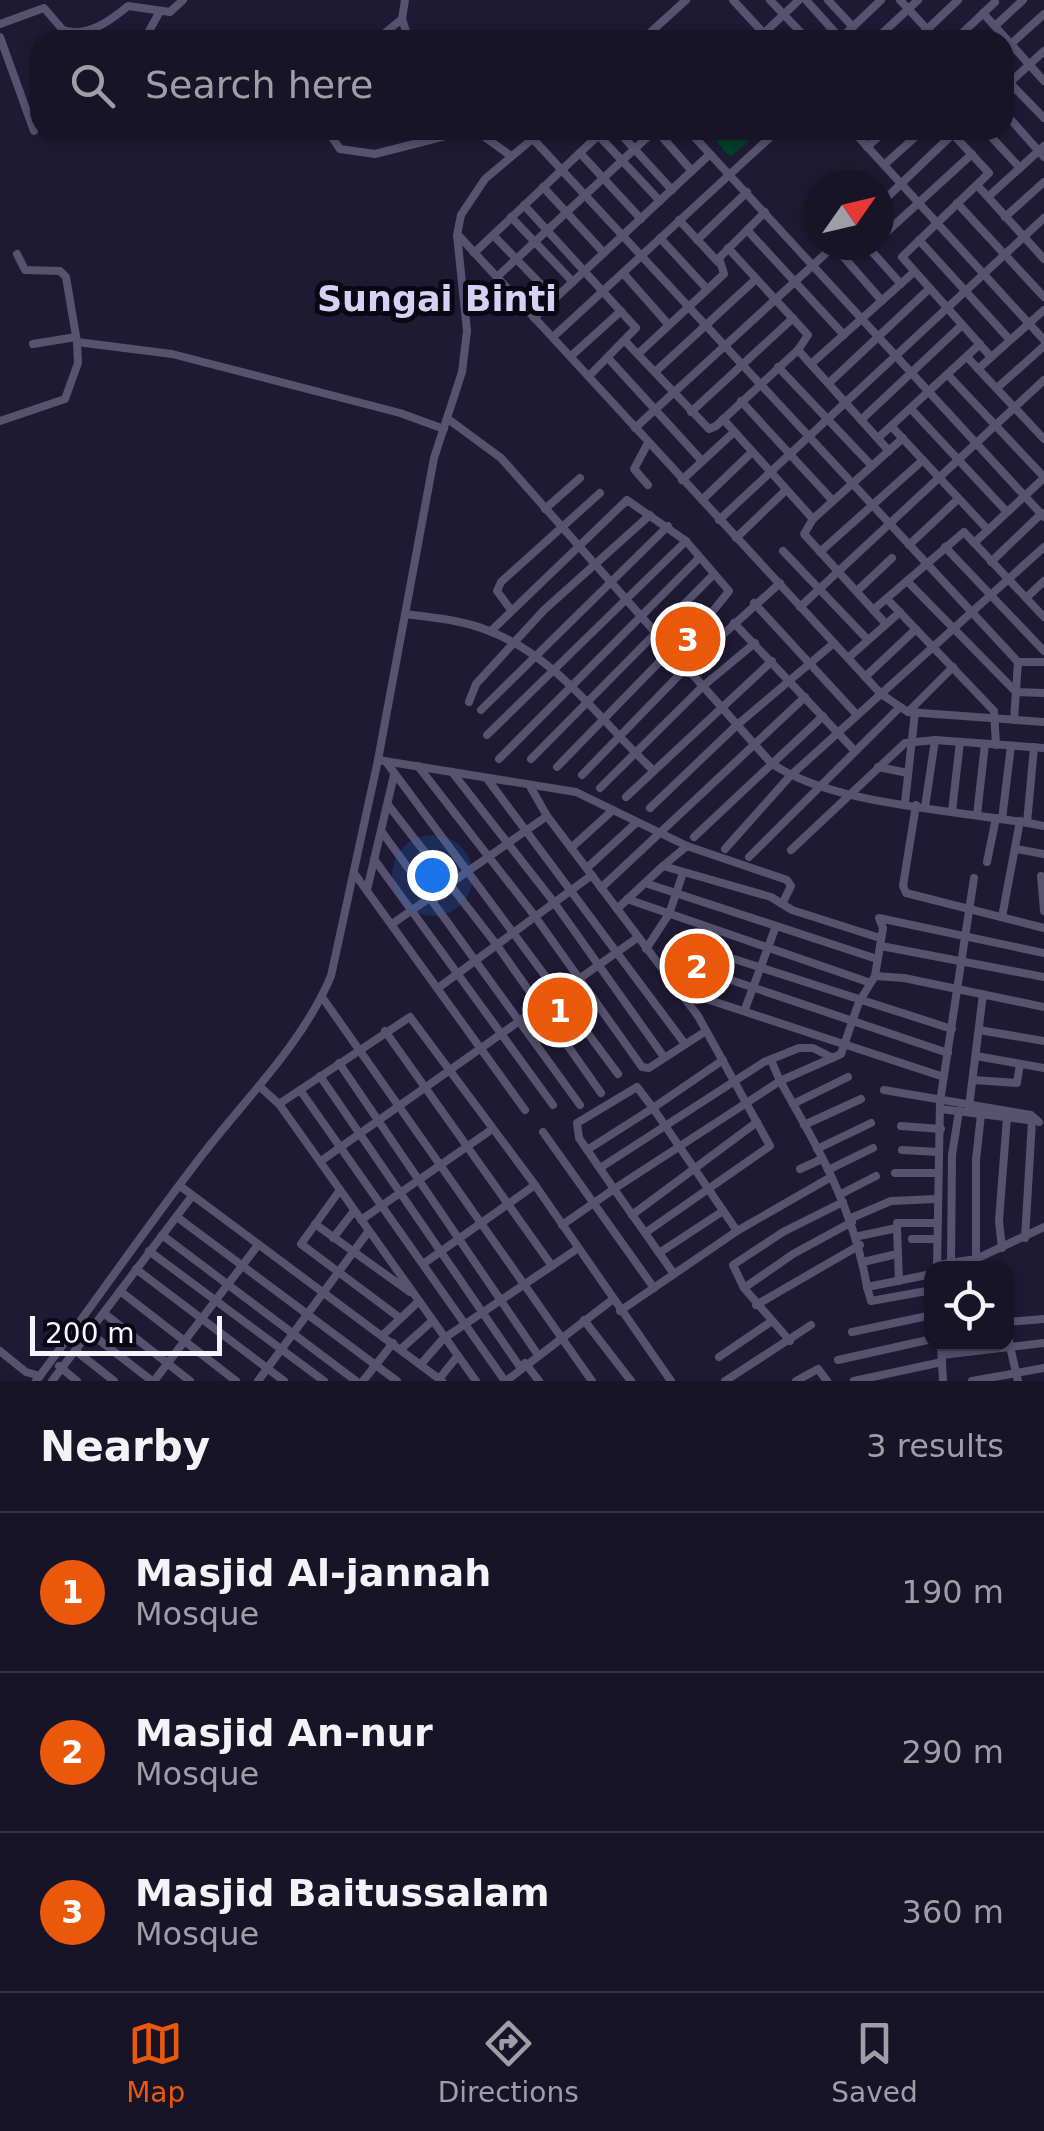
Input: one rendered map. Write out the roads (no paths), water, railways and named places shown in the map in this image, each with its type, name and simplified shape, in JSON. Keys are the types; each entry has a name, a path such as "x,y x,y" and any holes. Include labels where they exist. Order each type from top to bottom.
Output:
{"street":[{"path":"87,30 106,24 128,6 159,13 174,11 183,0"},
{"path":"405,0 402,19 406,30"},
{"path":"653,30 686,0"},
{"path":"770,0 799,30"},
{"path":"772,30 802,0 831,30"},
{"path":"828,0 853,27"},
{"path":"862,0 871,10"},
{"path":"850,30 881,0"},
{"path":"900,0 927,29 958,0"},
{"path":"887,30 918,0"},
{"path":"995,26 1023,0"},
{"path":"965,30 994,1 1007,15"},
{"path":"738,2 762,30"},
{"path":"0,24 44,8 63,30"},
{"path":"150,30 159,13"},
{"path":"983,13 999,30"},
{"path":"1014,41 1044,14"},
{"path":"388,30 402,19"},
{"path":"0,37 30,121"},
{"path":"1014,47 1044,80"},
{"path":"1014,76 1044,51"},
{"path":"1014,90 1044,118"},
{"path":"988,198 1042,151 1014,122"},
{"path":"334,140 340,149 375,154 432,140"},
{"path":"487,140 511,156"},
{"path":"0,1351 38,1379 322,997 383,761 434,458 468,331 457,235 473,192 531,140"},
{"path":"533,140 1018,662 1044,662"},
{"path":"474,254 594,140"},
{"path":"606,140 660,201"},
{"path":"627,140 672,190"},
{"path":"496,277 644,140"},
{"path":"665,140 692,171"},
{"path":"697,140 1043,514 991,562"},
{"path":"553,337 767,140"},
{"path":"861,140 1044,343 997,388"},
{"path":"867,147 875,140"},
{"path":"884,166 912,140"},
{"path":"894,191 945,140"},
{"path":"960,140 989,173 902,257 991,357"},
{"path":"994,140 1020,168"},
{"path":"580,153 642,219"},
{"path":"534,318 710,154"},
{"path":"894,226 972,154"},
{"path":"1005,216 1044,182"},
{"path":"976,186 1043,254"},
{"path":"543,187 604,252"},
{"path":"697,240 747,192"},
{"path":"957,203 1044,297"},
{"path":"524,205 636,328 589,376"},
{"path":"718,262 765,212"},
{"path":"512,217 573,282"},
{"path":"719,520 895,352 1044,218"},
{"path":"638,354 724,274 680,220"},
{"path":"746,230 844,336"},
{"path":"457,235 880,694 908,711 1044,722"},
{"path":"493,235 554,299"},
{"path":"660,238 707,289"},
{"path":"918,240 1010,340"},
{"path":"626,342 709,428 798,350 808,334 728,248"},
{"path":"0,422 65,399 78,363 66,277 60,271 25,270 17,254"},
{"path":"635,428 818,260"},
{"path":"847,260 882,301"},
{"path":"881,260 901,284"},
{"path":"811,364 914,272"},
{"path":"622,273 668,324"},
{"path":"655,372 756,279"},
{"path":"829,384 930,288"},
{"path":"570,356 622,310"},
{"path":"978,368 1044,310"},
{"path":"692,412 793,318"},
{"path":"861,420 962,325"},
{"path":"32,344 76,339 172,354 446,424 502,458 670,652 771,762 790,776 905,803 1044,826"},
{"path":"878,438 980,344"},
{"path":"798,350 889,451"},
{"path":"966,356 1044,439"},
{"path":"608,358 702,461"},
{"path":"778,367 872,466"},
{"path":"948,374 1044,477 974,542"},
{"path":"800,606 1044,380"},
{"path":"741,401 833,501"},
{"path":"911,409 1007,512"},
{"path":"1034,428 1044,418"},
{"path":"723,419 813,519"},
{"path":"892,426 988,530"},
{"path":"682,480 734,432"},
{"path":"886,624 804,534 813,519 903,438"},
{"path":"648,443 634,469 648,485"},
{"path":"702,500 752,452"},
{"path":"820,552 923,460"},
{"path":"545,510 580,478"},
{"path":"736,538 786,490"},
{"path":"512,610 498,588 600,493"},
{"path":"909,545 958,499"},
{"path":"491,631 623,502 630,501 686,541 729,591 700,626 714,641"},
{"path":"470,702 476,684 515,642 650,516"},
{"path":"481,710 668,526"},
{"path":"874,610 960,533 974,542 1044,616"},
{"path":"488,736 686,541"},
{"path":"945,547 1044,651"},
{"path":"725,849 790,776 1044,547"},
{"path":"783,550 868,640"},
{"path":"499,759 699,558"},
{"path":"856,591 892,558"},
{"path":"531,758 714,574"},
{"path":"1026,598 1044,581"},
{"path":"907,582 1016,692 1044,693"},
{"path":"582,776 686,668 780,583"},
{"path":"887,598 998,719 996,744"},
{"path":"754,603 857,715"},
{"path":"848,658 900,612"},
{"path":"406,614 491,631 515,642 553,670 653,770"},
{"path":"734,623 855,751"},
{"path":"865,678 916,629"},
{"path":"600,788 703,686 755,643"},
{"path":"650,808 737,725 834,643"},
{"path":"557,767 670,652"},
{"path":"626,797 772,661"},
{"path":"1014,720 1018,662"},
{"path":"749,857 817,785 908,711 953,668"},
{"path":"601,888 662,835 753,743 805,697"},
{"path":"905,803 912,740 908,711"},
{"path":"694,838 822,716"},
{"path":"791,850 912,740 1044,748"},
{"path":"935,740 903,886 914,898 1044,928"},
{"path":"952,810 960,742"},
{"path":"977,815 984,744"},
{"path":"987,862 1011,746"},
{"path":"1002,917 1024,822 1034,748"},
{"path":"383,761 531,788 576,792 687,846 787,880 791,886 782,904"},
{"path":"383,761 514,930 618,1074"},
{"path":"418,766 534,915 642,1068 706,1031"},
{"path":"878,767 908,773"},
{"path":"452,772 553,902 664,1058"},
{"path":"367,890 394,775"},
{"path":"486,778 685,1044"},
{"path":"531,788 546,816 679,990 770,1146 710,1192 645,1233"},
{"path":"388,806 496,944 601,1093"},
{"path":"571,848 613,810"},
{"path":"366,815 383,828 580,1105"},
{"path":"392,924 546,816"},
{"path":"438,988 572,888 637,822"},
{"path":"617,909 687,846"},
{"path":"1016,850 1044,854"},
{"path":"374,858 552,1105"},
{"path":"664,866 782,904 880,942 1044,976"},
{"path":"646,949 669,914 683,873"},
{"path":"354,874 525,1110"},
{"path":"1041,876 1044,911"},
{"path":"937,1261 940,1106 974,878"},
{"path":"645,883 877,959"},
{"path":"627,899 871,979 958,988 1044,1008"},
{"path":"562,1225 780,1081 833,1058 844,1047 858,1002 871,979 880,942 879,918 1044,952"},
{"path":"745,1009 776,926"},
{"path":"320,1161 562,995 637,938"},
{"path":"706,950 858,1002 952,1029"},
{"path":"701,997 713,974 948,1054"},
{"path":"679,990 944,1077"},
{"path":"970,1107 984,994"},
{"path":"322,997 484,1222 592,1381"},
{"path":"279,1104 410,1017 535,1185 671,1381"},
{"path":"979,1030 1044,1041"},
{"path":"385,1031 552,1266"},
{"path":"600,1168 771,1060 799,1048 812,1048 833,1058"},
{"path":"976,1056 1044,1068"},
{"path":"587,1150 723,1060"},
{"path":"771,1060 860,1240 871,1302 924,1292"},
{"path":"339,1063 538,1354"},
{"path":"973,1080 1017,1083 1020,1064"},
{"path":"320,1076 482,1313 539,1381"},
{"path":"793,1104 848,1077"},
{"path":"259,1086 279,1104 472,1380"},
{"path":"674,1274 587,1150 575,1130 577,1123 638,1086 737,1231"},
{"path":"300,1090 506,1381 612,1300"},
{"path":"884,1090 959,1111 1038,1122"},
{"path":"804,1125 861,1099"},
{"path":"940,1106 1031,1115 1038,1122"},
{"path":"951,1261 952,1155 959,1111"},
{"path":"976,1259 976,1160 981,1114"},
{"path":"1002,1248 999,1221 1006,1117"},
{"path":"632,1214 758,1122"},
{"path":"1025,1238 1038,1122"},
{"path":"817,1149 871,1123"},
{"path":"900,1126 941,1129"},
{"path":"361,1220 491,1130"},
{"path":"544,1132 654,1288"},
{"path":"620,1312 737,1231 873,1148"},
{"path":"902,1150 939,1152"},
{"path":"800,1169 822,1159"},
{"path":"895,1173 938,1173"},
{"path":"790,1341 744,1288 733,1265 876,1176"},
{"path":"424,1264 535,1185"},
{"path":"180,1186 440,1380 456,1358"},
{"path":"340,1190 301,1244 400,1318"},
{"path":"52,1381 192,1196"},
{"path":"744,1288 851,1220 900,1201 936,1200"},
{"path":"899,1282 900,1201"},
{"path":"659,1253 723,1210"},
{"path":"333,1238 354,1211"},
{"path":"177,1218 243,1263 396,1381"},
{"path":"756,1304 860,1240 897,1226 936,1223"},
{"path":"315,1224 416,1298"},
{"path":"964,1261 1002,1248 1044,1226"},
{"path":"258,1381 368,1232"},
{"path":"784,1232 793,1254"},
{"path":"162,1235 360,1381 397,1346 431,1322"},
{"path":"912,1239 936,1239"},
{"path":"90,1333 153,1381 258,1245"},
{"path":"421,1364 444,1338 577,1249"},
{"path":"149,1251 324,1381"},
{"path":"863,1262 898,1254"},
{"path":"136,1269 284,1381"},
{"path":"868,1287 924,1276"},
{"path":"109,1282 236,1381"},
{"path":"384,1336 416,1298"},
{"path":"105,1314 190,1381"},
{"path":"852,1332 924,1317"},
{"path":"1014,1321 1044,1319"},
{"path":"584,1320 631,1381"},
{"path":"719,1358 772,1321"},
{"path":"726,1381 812,1325"},
{"path":"838,1360 924,1341"},
{"path":"1014,1344 1044,1343"},
{"path":"76,1351 114,1381"},
{"path":"941,1351 943,1381"},
{"path":"854,1381 978,1351"},
{"path":"1011,1351 1018,1381"},
{"path":"52,1361 78,1381"},
{"path":"796,1381 818,1368 825,1380"},
{"path":"972,1381 1015,1370 1044,1368"}],"place":[{"name":"Masjid Baitussalam","path":"688,639"},
{"name":"Masjid An-nur","path":"697,966"},
{"name":"Masjid Al-jannah","path":"560,1010"}],"district":[{"name":"Sungai Binti","path":"437,299"}]}
